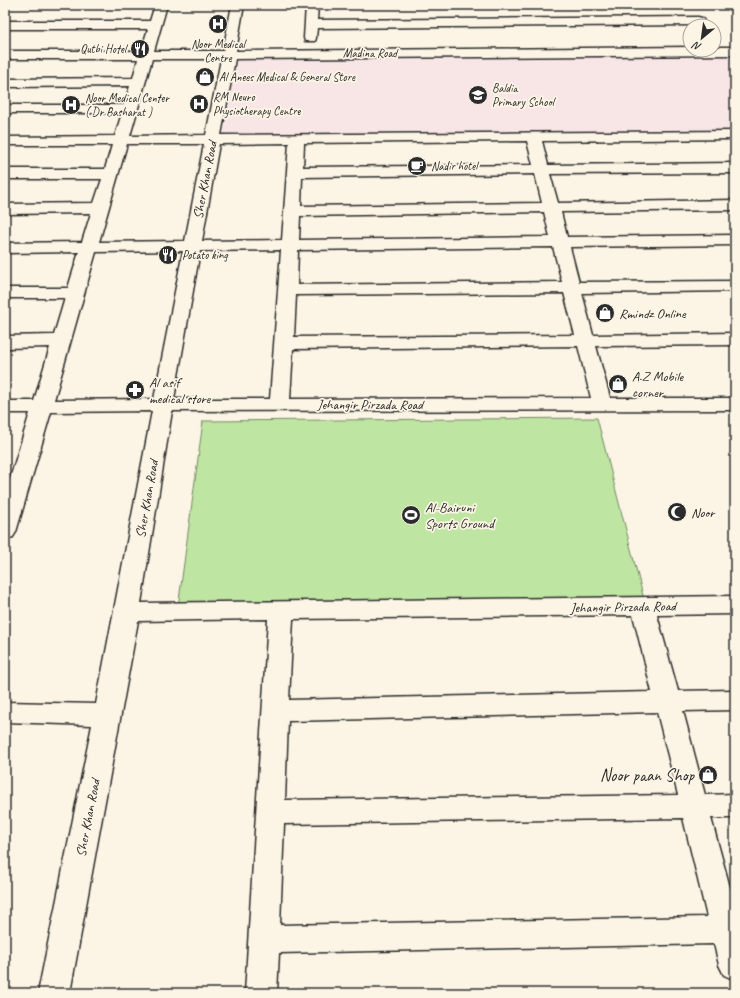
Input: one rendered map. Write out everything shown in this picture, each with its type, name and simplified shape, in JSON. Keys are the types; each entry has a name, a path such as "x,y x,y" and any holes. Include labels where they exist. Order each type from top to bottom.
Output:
{"street":[{"path":"5,532 14,468 41,407 161,5"},
{"name":"Sher Khan Road","path":"54,993 127,612 163,405 238,5"},
{"path":"310,53 312,5"},
{"path":"311,24 502,17 682,19"},
{"path":"502,17 511,53"},
{"path":"5,26 155,25"},
{"name":"Madina Road","path":"5,55 228,55 682,50"},
{"name":"Madina Road","path":"722,50 735,51"},
{"path":"5,84 138,82"},
{"path":"5,109 130,109"},
{"path":"5,140 735,135"},
{"path":"533,137 602,404"},
{"path":"280,404 297,139"},
{"path":"295,172 735,168"},
{"path":"5,174 111,174"},
{"path":"292,211 735,205"},
{"path":"5,210 101,208"},
{"path":"5,248 735,240"},
{"path":"288,290 735,286"},
{"path":"5,294 75,293"},
{"path":"284,343 735,339"},
{"path":"5,342 61,341"},
{"name":"Jehangir Pirzada Road","path":"5,407 280,404 735,404"},
{"name":"Jehangir Pirzada Road","path":"127,612 735,605"},
{"path":"643,606 694,806 730,930 735,966"},
{"path":"261,993 281,610"},
{"path":"276,711 735,700"},
{"path":"5,712 107,715"},
{"path":"271,812 735,806"},
{"path":"264,939 730,930"}],"shaded area":[{"name":"Baldia Primary School","path":"682,51 682,58 722,58 722,51 735,51 735,135 213,139 228,55"}],"green space":[{"path":"597,418 647,611 177,615 203,421"}],"place":[{"name":"Noor Medical Centre","path":"218,24"},
{"name":"Qutbi Hotel","path":"140,49"},
{"name":"Al Anees Medical & General Store","path":"205,77"},
{"name":"Baldia Primary School","path":"478,95"},
{"name":"RM Neuro Physiotherapy Centre","path":"199,104"},
{"name":"Noor Medical Center ( Dr Basharat )","path":"71,105"},
{"name":"Nadir hotel","path":"417,166"},
{"name":"Potato king","path":"168,255"},
{"name":"Rmindz Online","path":"605,313"},
{"name":"A.Z Mobile corner","path":"618,384"},
{"name":"Al asif medical store","path":"135,390"},
{"name":"Noor","path":"677,512"},
{"name":"Al-Bairuni Sports Ground","path":"411,515"},
{"name":"Noor paan Shop","path":"708,775"}]}
